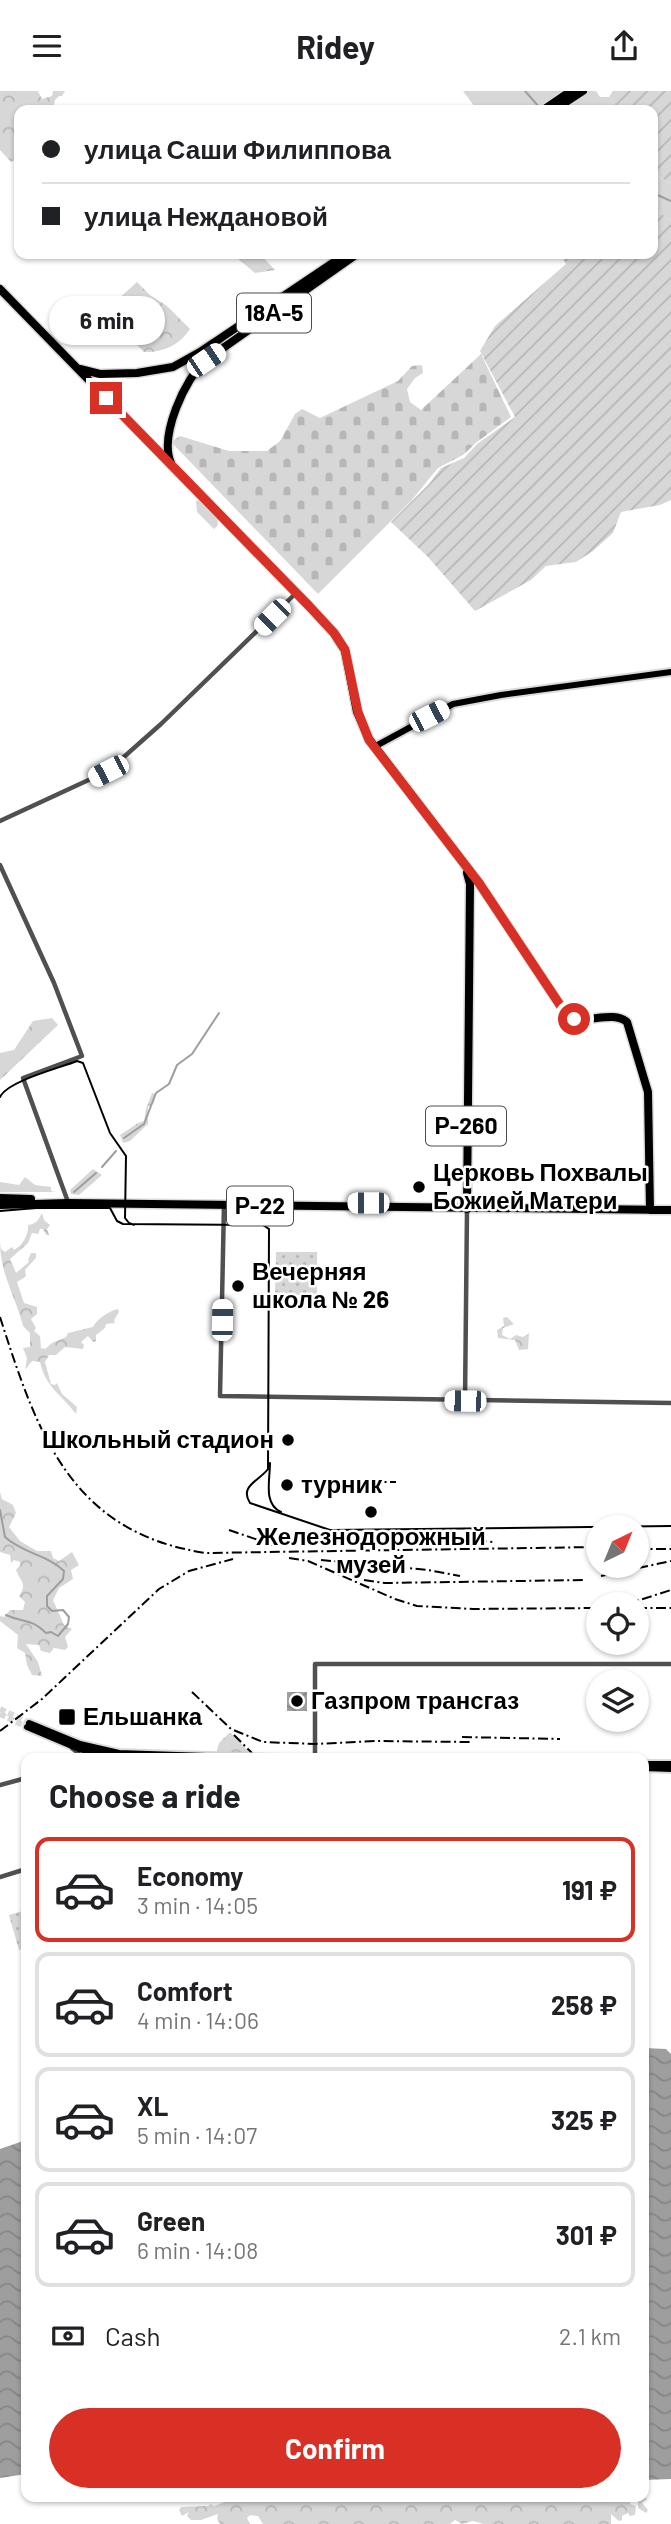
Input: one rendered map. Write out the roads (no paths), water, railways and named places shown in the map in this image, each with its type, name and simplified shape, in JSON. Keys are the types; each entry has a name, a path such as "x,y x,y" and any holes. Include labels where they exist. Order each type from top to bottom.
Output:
{"highway":[{"path":"550,105 571,91"},
{"path":"562,105 583,91"},
{"name":"18А-5","path":"166,445 179,405 203,356 339,259"},
{"name":"18А-5","path":"74,364 86,371 100,374 161,371 203,356 349,259"},
{"path":"0,289 334,633 345,650 358,712 374,747 462,863 566,1014 625,1020 648,1092 650,1208"},
{"path":"185,362 192,364 193,373"},
{"path":"91,382 93,377 100,374"},
{"path":"156,450 162,451 166,445"},
{"path":"166,445 174,469"},
{"name":"Р-260","path":"467,1207 474,883"},
{"name":"Р-22","path":"0,1198 671,1208"},
{"name":"Р-22","path":"0,1205 68,1201"}],"main road":[{"path":"374,747 453,705 501,695 671,673"},
{"path":"94,1753 68,1746 28,1725 97,1753"},
{"path":"649,1766 671,1767"}],"street":[{"path":"0,821 108,771 167,719 296,593"},
{"path":"0,865 54,983 82,1056 23,1078 68,1201"},
{"path":"224,1203 220,1396 671,1403"},
{"path":"465,1401 467,1207"},
{"path":"315,1753 315,1664 671,1664"},
{"path":"68,1746 78,1753"},
{"path":"0,1786 21,1780"},
{"path":"0,1877 21,1871"}],"water":[{"name":"Газпром трансгаз","path":"287,1692 307,1692 307,1711 287,1711"},
{"path":"649,2048 666,2049 671,2054 671,2479 649,2480"},
{"path":"21,2142 21,2475 0,2478 0,2149"}],"waterway":[{"path":"525,91 537,105"},
{"path":"658,195 671,201"},
{"path":"124,1138 144,1124 156,1093 169,1084 177,1065 192,1054 219,1013"},
{"path":"102,1167 116,1151"},
{"path":"74,1192 96,1173"},
{"path":"0,1510 5,1537 64,1571 63,1579 47,1596 47,1606 52,1611 63,1610 69,1617 68,1624 58,1636 6,1615"}],"tunnel":[{"path":"0,1709 29,1723"},
{"path":"0,1714 27,1727"}],"tram line":[{"path":"0,1097 23,1080 77,1061 83,1063 110,1133 126,1156 125,1218 134,1225"},
{"path":"0,1211 110,1208 117,1221 123,1224 263,1225 269,1229 268,1469 248,1488 247,1497 250,1503 330,1530 671,1526"},
{"path":"270,1463 270,1497 275,1508 281,1512"}],"railway":[{"path":"0,1317 29,1400 66,1471 91,1500 122,1524 160,1542 206,1553 586,1547"},
{"path":"371,1482 396,1482"},
{"path":"229,1530 276,1546"},
{"path":"458,1538 493,1542"},
{"path":"649,1549 671,1549"},
{"path":"289,1558 308,1561 417,1606 473,1609 586,1608"},
{"path":"0,1731 42,1699 159,1589 189,1571 233,1559"},
{"path":"321,1560 428,1570 460,1576"},
{"path":"649,1566 671,1561"},
{"path":"364,1580 385,1583 585,1580"},
{"path":"649,1597 671,1590"},
{"path":"649,1608 671,1608"},
{"path":"192,1692 231,1729 263,1742 470,1742"},
{"path":"234,1735 252,1753"},
{"path":"462,1737 560,1739"}],"place":[{"name":"Церковь Похвалы Божией Матери","path":"419,1187"},
{"name":"Вечерняя школа № 26","path":"238,1286"},
{"name":"Школьный стадион","path":"288,1440"},
{"name":"турник","path":"287,1485"},
{"name":"Железнодорожный музей","path":"371,1512"},
{"name":"Газпром трансгаз","path":"297,1701"},
{"name":"Ельшанка","path":"67,1717"}]}
